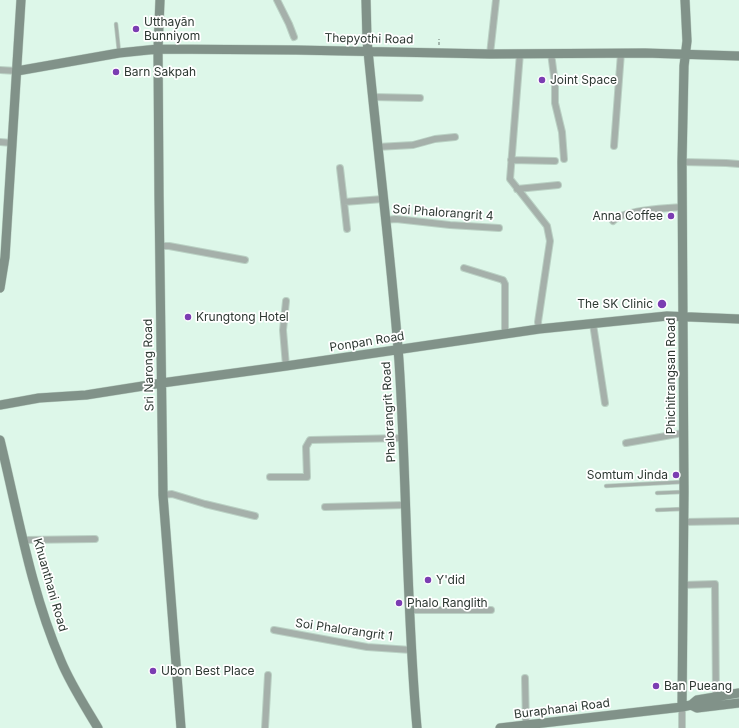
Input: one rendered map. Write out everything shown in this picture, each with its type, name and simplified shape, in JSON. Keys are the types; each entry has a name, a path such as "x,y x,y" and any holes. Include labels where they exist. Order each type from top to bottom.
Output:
{"street":[{"path":"0,288 5,257 21,0"},
{"name":"Sri Narong Road","path":"160,0 158,49 159,246 163,495 181,728"},
{"path":"278,0 294,37"},
{"name":"Phalorangrit Road","path":"366,0 372,97 398,349 406,505 411,650 417,728"},
{"path":"490,54 496,0"},
{"name":"Phichitrangsan Road","path":"682,728 686,706 683,585 684,481 682,318 682,162 686,41 685,0"},
{"name":"Thepyothi Road","path":"0,70 17,71 119,53 158,49 490,54 621,53 739,56"},
{"path":"520,53 510,179 547,226 550,241 538,322 539,330"},
{"path":"551,53 555,84 555,103 562,132 564,159"},
{"path":"614,146 621,53"},
{"path":"372,97 420,98"},
{"path":"377,147 413,145 435,139 455,137"},
{"path":"0,142 12,143"},
{"path":"511,160 555,161"},
{"path":"682,162 739,164"},
{"path":"340,168 347,229"},
{"path":"517,189 558,186"},
{"path":"344,202 383,199"},
{"path":"613,221 626,213 682,207"},
{"name":"Soi Phalorangrit 4","path":"385,220 396,219 450,225 499,228"},
{"path":"159,246 169,246 245,260"},
{"path":"464,268 504,280 505,334"},
{"path":"286,301 283,330 286,366"},
{"name":"Ponpan Road","path":"0,405 39,398 86,395 398,349 539,330 667,316 682,318 739,319"},
{"path":"593,324 605,403"},
{"path":"626,443 683,433"},
{"path":"270,477 307,477 306,447 310,440 403,438"},
{"name":"Khuanthani Road","path":"0,440 44,618 71,684 98,728"},
{"path":"163,495 172,494 205,504 255,516"},
{"path":"325,507 406,505"},
{"path":"683,522 739,521"},
{"path":"24,540 95,539"},
{"path":"683,585 715,584 716,697"},
{"path":"410,610 491,610"},
{"name":"Soi Phalorangrit 1","path":"274,630 367,647 411,650"},
{"path":"265,728 268,675"},
{"path":"524,726 525,678"},
{"path":"686,706 697,700 739,693"},
{"path":"686,706 696,708 739,703"},
{"name":"Buraphanai Road","path":"500,728 686,706"}],"lane":[{"path":"116,24 119,53"},
{"path":"606,486 684,481"},
{"path":"657,493 684,492"},
{"path":"657,510 683,509"}],"place":[{"name":"Utthayān Bunniyom","path":"136,29"},
{"name":"Barn Sakpah","path":"116,72"},
{"name":"Joint Space","path":"542,80"},
{"name":"Anna Coffee","path":"671,216"},
{"name":"The SK Clinic","path":"662,304"},
{"name":"Krungtong Hotel","path":"188,317"},
{"name":"Somtum Jinda","path":"676,475"},
{"name":"Y'did","path":"428,580"},
{"name":"Phalo Ranglith","path":"399,603"},
{"name":"Ubon Best Place","path":"153,671"},
{"name":"Ban Pueang","path":"656,686"}]}
